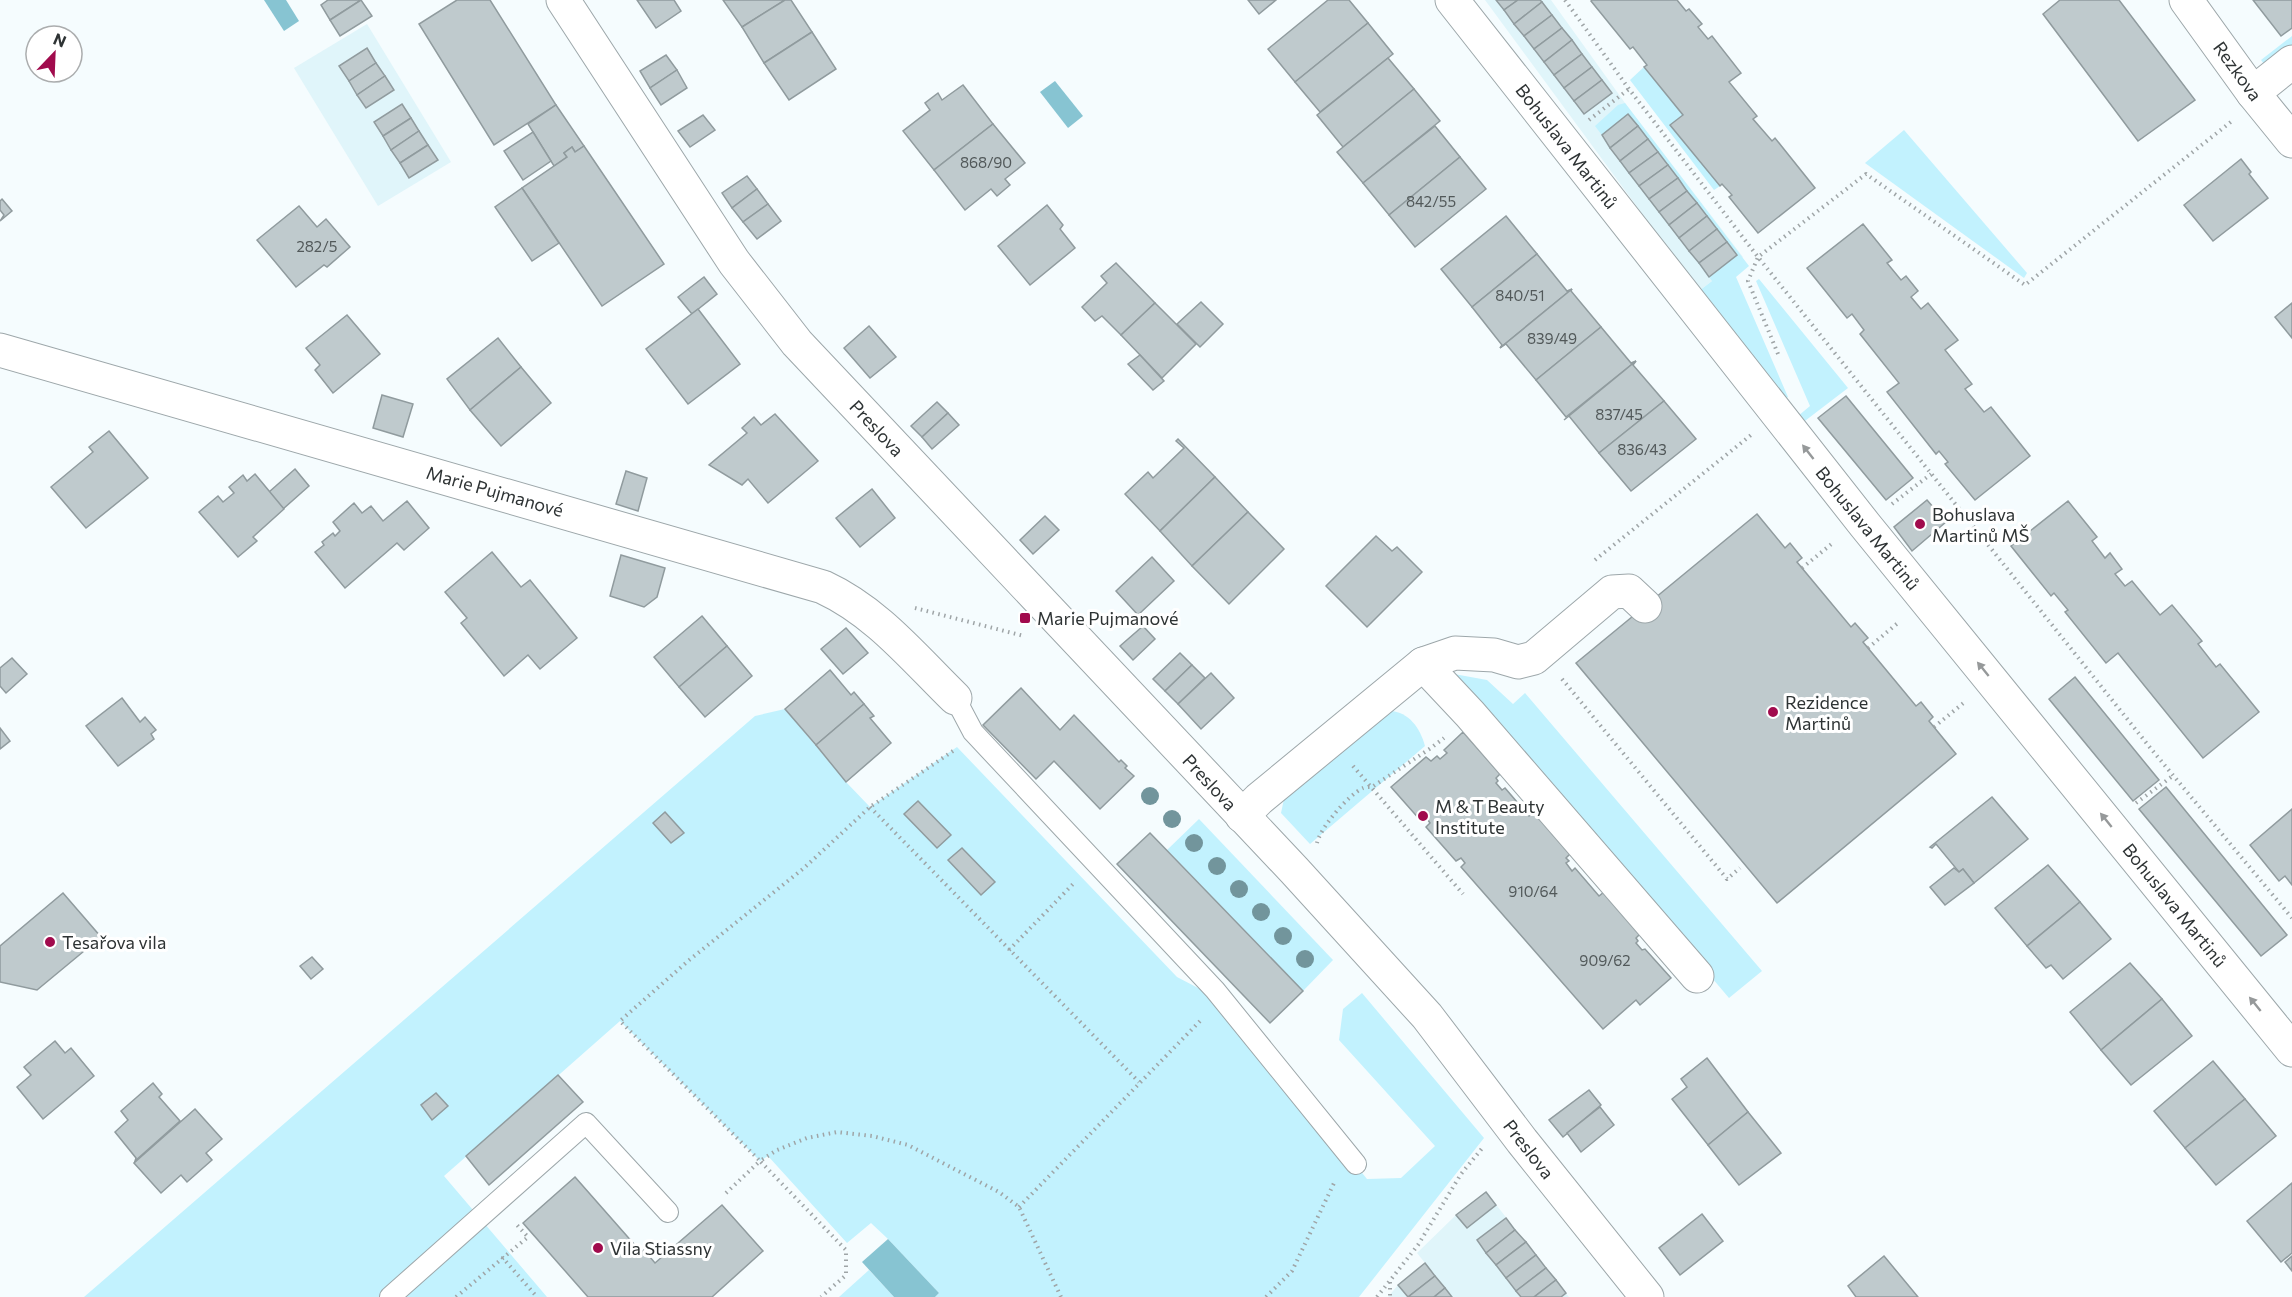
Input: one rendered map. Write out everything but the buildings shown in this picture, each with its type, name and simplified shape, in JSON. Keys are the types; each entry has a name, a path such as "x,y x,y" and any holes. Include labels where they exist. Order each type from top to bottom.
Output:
{"street":[{"name":"Preslova","path":"563,0 734,262 797,343 1427,1016 1521,1141 1647,1297"},
{"name":"Bohuslava Martinů","path":"1452,0 1852,532 2109,823 2292,1050"},
{"name":"Rezkova","path":"2186,0 2256,97 2292,141"},
{"path":"2256,97 2292,62"},
{"name":"Marie Pujmanové","path":"0,350 823,587 843,596 877,620 954,698"},
{"name":"Preslova","path":"1242,816 1259,799 1423,664 1455,653 1494,655 1518,662 1534,658 1612,592 1629,591 1645,606"},
{"path":"1423,664 1470,714 1507,773 1575,855 1646,934 1698,976"}],"lane":[{"path":"954,698 973,732 1222,999 1356,1164"},
{"path":"390,1297 586,1123 668,1212"}],"path":[{"path":"1566,0 1629,89 1758,257 2174,776 2292,918"},
{"path":"1590,120 1629,89"},
{"path":"1782,364 1748,281 1758,257 1866,174 2025,285 2256,97"},
{"path":"1609,548 1758,429"},
{"path":"1802,568 1931,474"},
{"path":"918,608 1025,636"},
{"path":"1868,648 1904,618"},
{"path":"1562,678 1727,879 1740,868"},
{"path":"1934,727 1969,698"},
{"path":"1322,829 1330,818 1362,788 1372,787 1431,748 1470,714"},
{"path":"821,1297 846,1275 846,1250 620,1021 688,961 804,868 870,807 952,751 973,732"},
{"path":"1352,765 1463,894"},
{"path":"2109,823 2174,776"},
{"path":"870,807 1139,1082"},
{"path":"1009,950 1096,862"},
{"path":"1019,1207 1222,999"},
{"path":"726,1193 760,1161 777,1150 807,1138 837,1132 872,1136 908,1146 961,1171 999,1192 1019,1207 1061,1297"},
{"path":"1377,1297 1418,1245 1461,1174 1490,1138"},
{"path":"1266,1297 1292,1270 1336,1178 1356,1164"},
{"path":"456,1297 528,1238 497,1203"},
{"path":"502,1257 537,1297"},
{"path":"1390,1281 1390,1297"}],"shaded area":[{"path":"264,0 286,0 299,21 284,31"},
{"path":"1485,0 1551,0 1625,103 1743,257 1699,291"},
{"path":"367,24 451,162 378,206 294,68"},
{"path":"2292,36 2292,53 2264,64 2261,60"},
{"path":"1644,67 1683,115 1671,125 1720,186 1714,190 1630,80"},
{"path":"1055,81 1083,116 1068,128 1040,92"},
{"path":"1625,103 1749,266 1736,277 1788,397 1779,404 1699,291 1712,281 1595,126 1618,105"},
{"path":"1904,130 2027,273 2024,278 1865,163"},
{"path":"1759,279 1848,388 1797,427 1792,421 1810,406 1756,281"},
{"path":"1454,674 1487,680 1513,704 1525,693 1762,971 1729,998"},
{"path":"785,709 870,807 957,747 1177,977 1200,989 1215,990 1367,1179 1401,1178 1435,1146 1339,1040 1343,1009 1362,993 1484,1138 1359,1297 935,1297 939,1293 871,1223 847,1243 768,1156 760,1161 620,1021 444,1176 547,1297 84,1297 755,716"},
{"path":"1390,711 1403,714 1413,722 1425,746 1310,844 1281,813 1284,799"},
{"path":"1199,819 1333,960 1303,991 1167,850"},
{"path":"1486,1192 1569,1297 1388,1297 1398,1285 1425,1263 1417,1253 1456,1215"},
{"path":"888,1239 939,1293 935,1297 894,1297 862,1262"},
{"path":"869,1270 894,1297 839,1297"}],"place":[{"name":"Bohuslava Martinů MŠ","path":"1920,524"},
{"name":"Marie Pujmanové","path":"1025,618"},
{"name":"Rezidence Martinů","path":"1773,712"},
{"name":"M & T Beauty Institute","path":"1423,816"},
{"name":"Tesařova vila","path":"50,942"},
{"name":"Vila Stiassny","path":"598,1248"}]}
